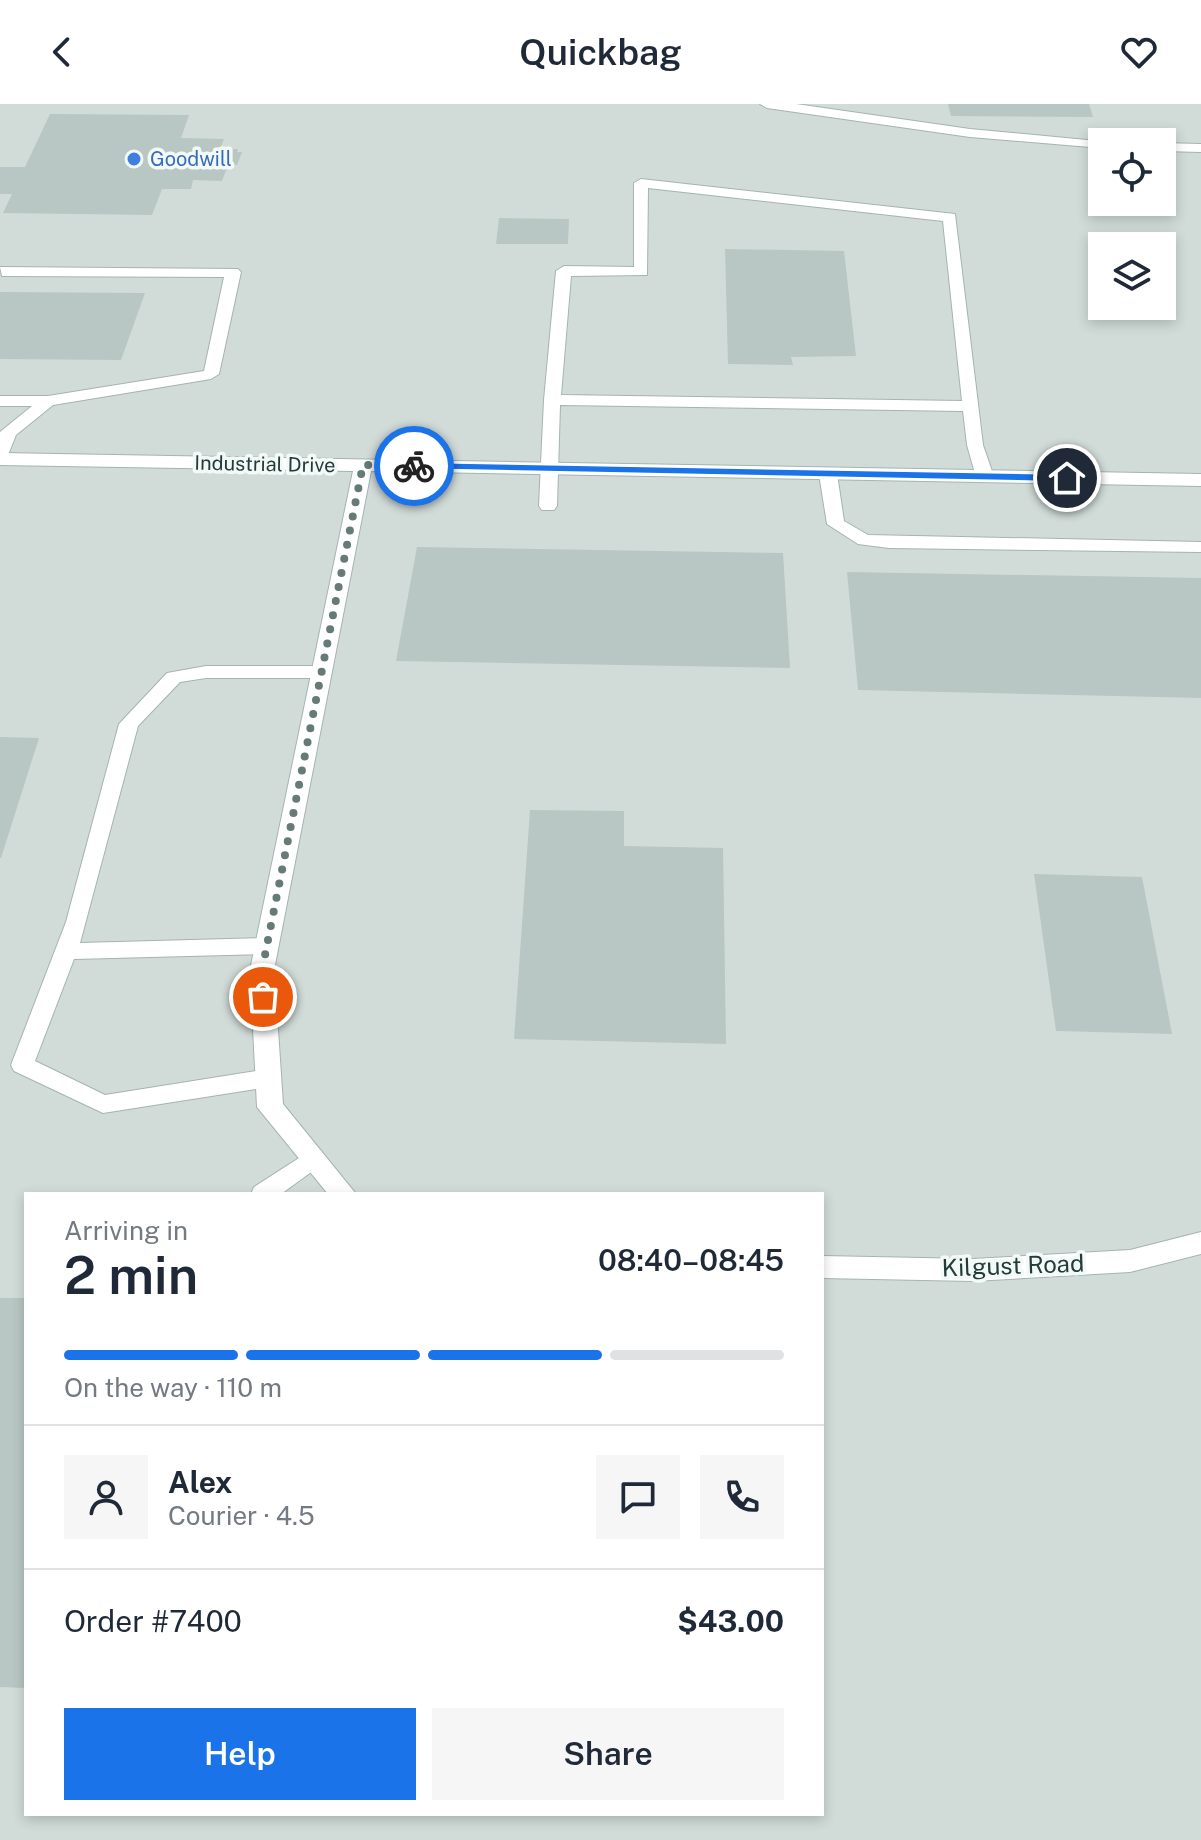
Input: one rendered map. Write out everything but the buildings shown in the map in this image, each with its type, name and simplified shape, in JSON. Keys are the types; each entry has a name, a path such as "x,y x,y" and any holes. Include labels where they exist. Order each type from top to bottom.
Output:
{"street":[{"name":"Industrial Drive","path":"0,457 1201,480"},
{"path":"341,1192 270,1107 262,970 363,465"},
{"name":"Kilgust Road","path":"824,1267 973,1270 1130,1261 1201,1243"}],"lane":[{"path":"767,104 970,133 1088,143"},
{"path":"1176,147 1201,148"},
{"path":"548,506 552,400 564,271 642,272 641,183 950,217 975,445 985,477"},
{"path":"0,401 48,401 211,374 233,272 2,271"},
{"path":"552,400 971,406"},
{"path":"0,457 8,433 48,401"},
{"path":"828,474 836,524 864,540 889,543 1201,547"},
{"path":"269,1078 103,1104 22,1065 77,922 129,724 174,677 206,672 321,672"},
{"path":"66,951 266,946"},
{"path":"266,1192 313,1158"}],"shaded area":[{"path":"0,104 1201,104 1201,1840 0,1840"}],"way so far":[{"path":"263,997 262,970 363,465 414,466"}],"place":[{"name":"Goodwill","path":"134,159"}],"route":[{"path":"414,466 1067,478"}]}
